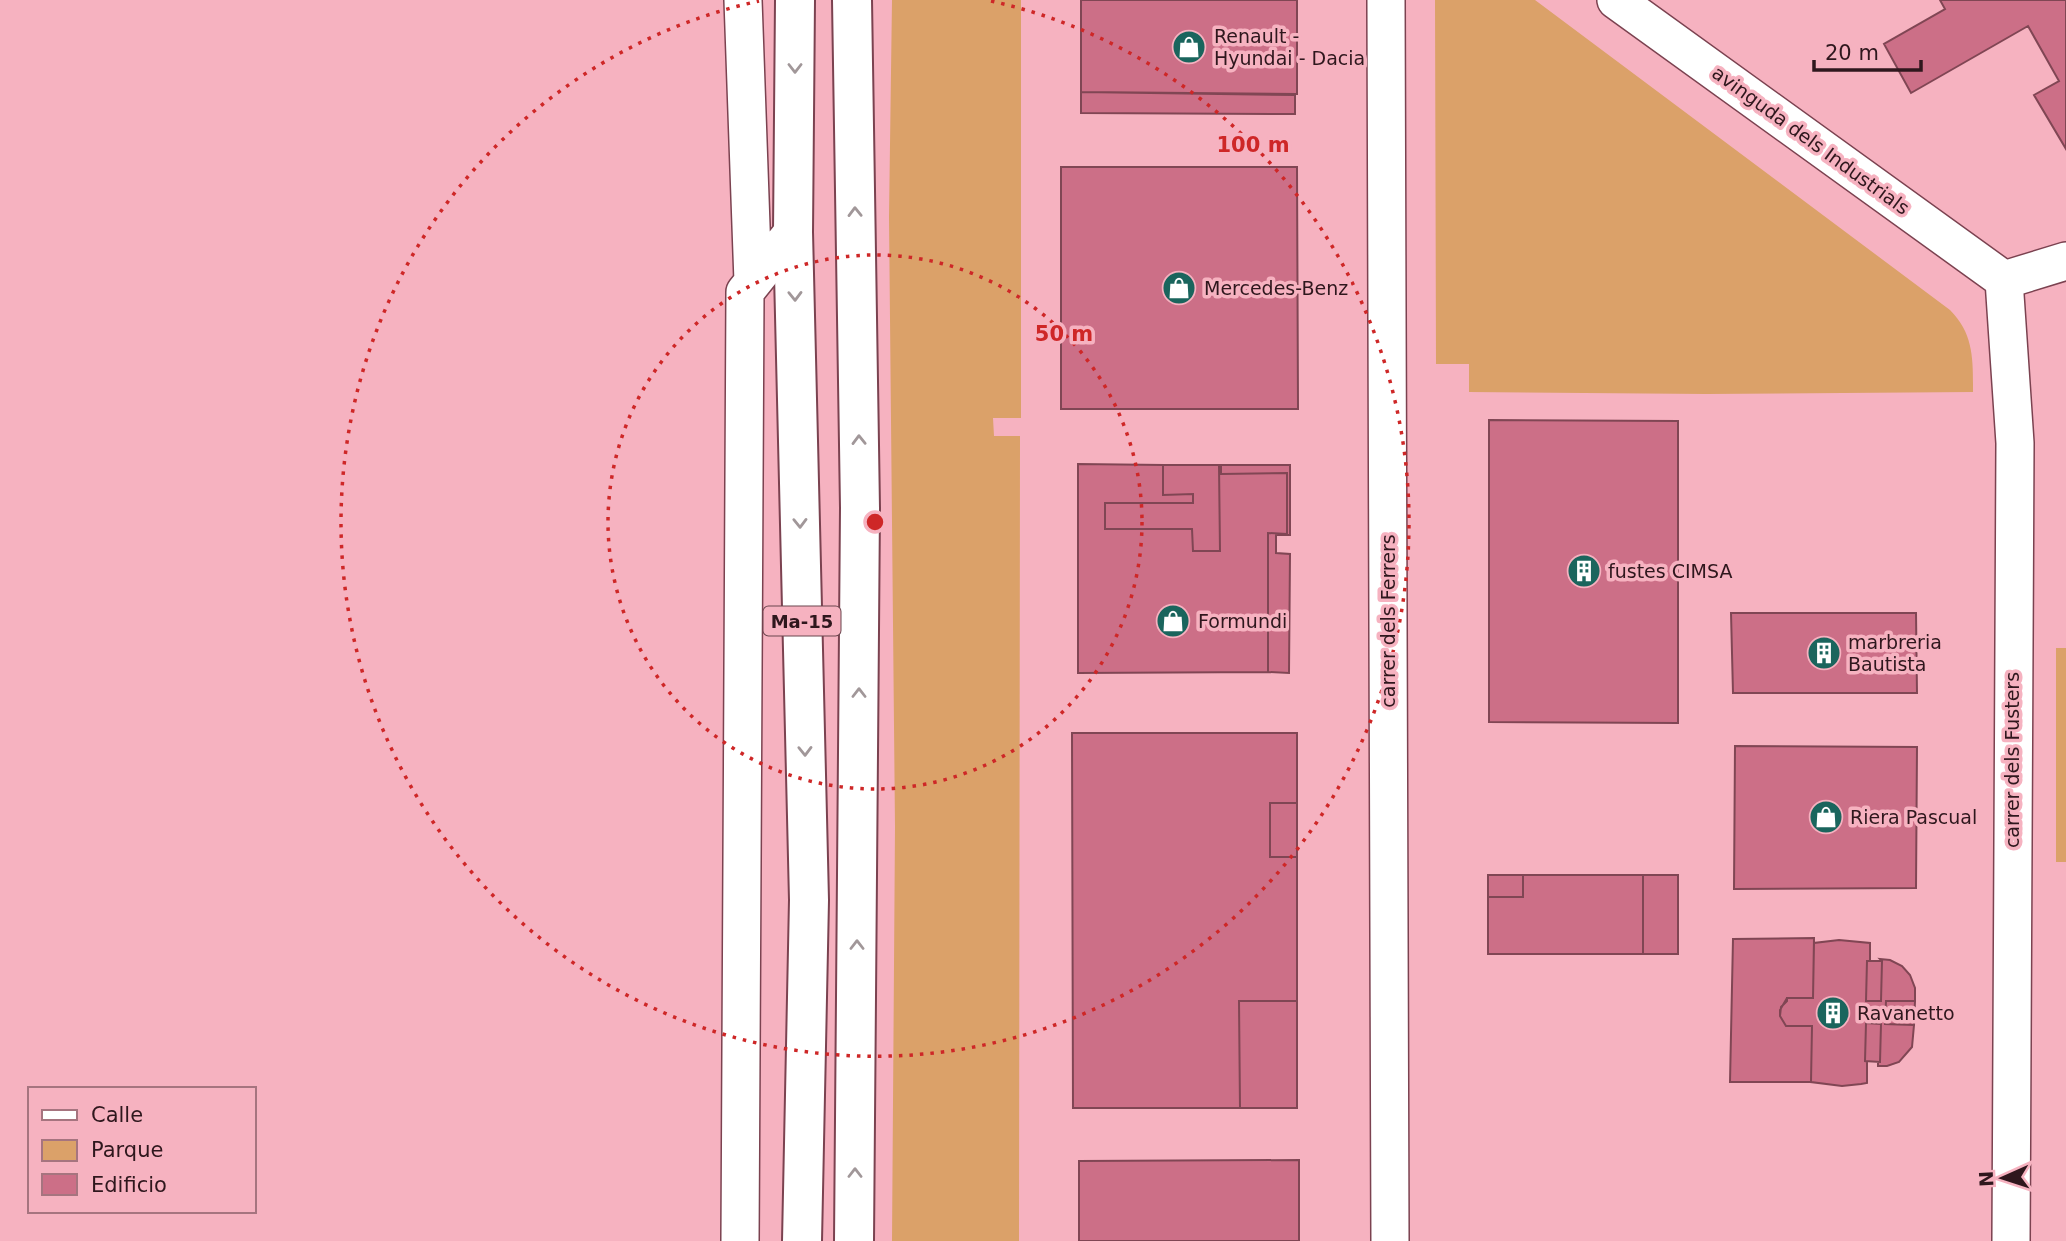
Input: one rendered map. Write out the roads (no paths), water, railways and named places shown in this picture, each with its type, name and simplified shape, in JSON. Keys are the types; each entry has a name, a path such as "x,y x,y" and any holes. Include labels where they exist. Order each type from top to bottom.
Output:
{"highway":[{"name":"Ma-15","path":"795,0 793,232 809,900 802,1241"},
{"name":"Ma-15","path":"852,0 860,508 854,1241"}],"street":[{"path":"743,0 753,282"},
{"name":"carrer dels Ferrers","path":"1386,0 1390,1241"},
{"name":"avinguda dels Industrials","path":"1616,0 2004,280"},
{"path":"740,1241 745,292 793,232"},
{"path":"2004,280 2066,261"},
{"name":"carrer dels Fusters","path":"2004,280 2015,443 2011,1241"}],"place":[{"name":"Renault - Hyundai - Dacia","path":"1189,47"},
{"name":"Mercedes-Benz","path":"1179,288"},
{"name":"fustes CIMSA","path":"1584,571"},
{"name":"Formundi","path":"1173,621"},
{"name":"marbreria Bautista","path":"1824,653"},
{"name":"Riera Pascual","path":"1826,817"},
{"name":"Ravanetto","path":"1833,1013"}]}
